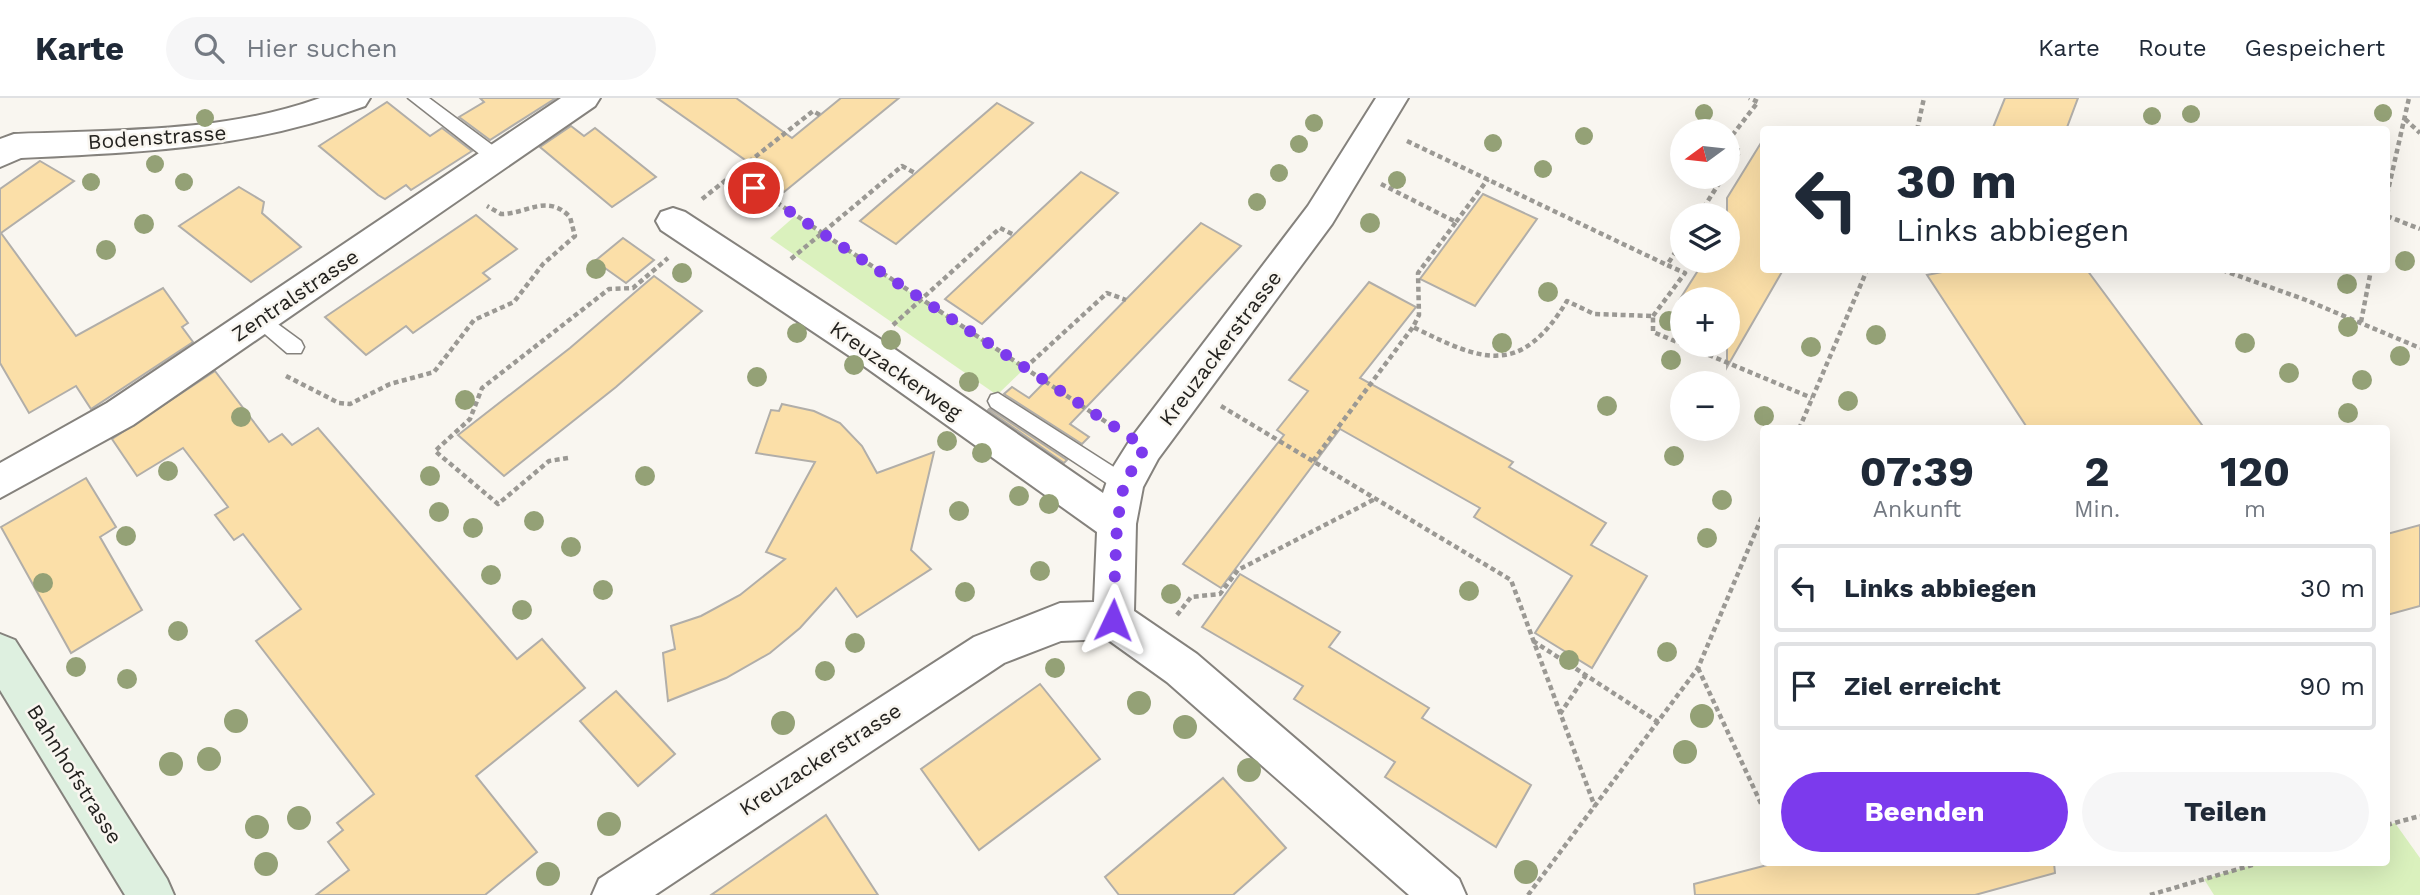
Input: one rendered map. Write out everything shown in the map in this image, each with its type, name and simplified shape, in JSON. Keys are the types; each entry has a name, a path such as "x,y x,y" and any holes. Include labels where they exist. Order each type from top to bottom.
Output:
{"main road":[{"name":"Bahnhofstrasse","path":"0,653 151,895"}],"street":[{"name":"Bodenstrasse","path":"0,155 14,146 211,136 313,115 354,98"},
{"name":"Zentralstrasse","path":"0,482 120,414 584,98"},
{"name":"Kreuzackerstrasse","path":"615,895 989,650 1059,622 1113,620 1117,524 1124,484 1145,447 1320,215 1392,98"},
{"name":"Kreuzackerweg","path":"685,228 867,349 1117,524"},
{"path":"1113,620 1182,668 1443,895"}],"lane":[{"path":"417,98 497,158"},
{"path":"260,319 294,347"},
{"path":"998,401 1124,484"}],"path":[{"path":"1740,127 1758,103 1749,98"},
{"path":"1918,126 1924,98"},
{"path":"2390,182 2409,98"},
{"path":"568,458 549,461 498,504 435,451 470,419 482,388 609,289 633,288 734,174 813,111 820,115"},
{"path":"2404,119 2420,133"},
{"path":"1406,140 1685,273 1653,316 1653,332 1670,339"},
{"path":"764,281 902,166 915,173"},
{"path":"734,174 1145,447"},
{"path":"1313,461 1413,327 1419,315 1418,273 1488,179"},
{"path":"282,374 339,404 350,404 390,384 434,372 474,320 514,302 543,264 575,236 570,216 554,205 531,204 500,214 458,184"},
{"path":"1381,184 1456,222"},
{"path":"2390,217 2420,229"},
{"path":"867,349 1000,228 1014,235"},
{"path":"1667,265 1670,260"},
{"path":"1802,425 1866,273"},
{"path":"2230,273 2361,322 2420,348"},
{"path":"2361,322 2370,273"},
{"path":"1025,368 1107,293 1125,300"},
{"path":"1413,327 1473,356 1499,359 1515,354 1551,327 1567,302 1594,314 1653,316"},
{"path":"1714,357 1812,398"},
{"path":"1215,402 1510,580 1595,807"},
{"path":"1174,618 1191,597 1220,594 1238,570 1376,499"},
{"path":"1528,895 1698,668 1760,521"},
{"path":"1533,641 1658,722"},
{"path":"1698,668 1760,801"},
{"path":"1560,714 1586,675"},
{"path":"2390,824 2420,816"},
{"path":"2150,895 2249,866"}],"green space":[{"path":"795,216 1025,368 997,395 770,238"},
{"path":"2395,823 2420,858 2420,895 2214,895 2204,879 2249,866 2390,866 2390,824"}],"building":[{"path":"480,98 556,98 490,140 459,117 484,102"},
{"path":"657,98 736,98 792,138 841,98 899,98 784,192 751,171 755,167"},
{"path":"2005,98 2078,98 2068,126 1994,126"},
{"path":"387,102 430,136 442,128 472,151 411,190 406,185 385,199 378,195 319,146"},
{"path":"997,103 1033,123 896,244 860,221"},
{"path":"571,126 584,136 595,128 656,177 612,207 540,147"},
{"path":"1760,144 1760,273 1781,273 1740,344 1740,287 1688,287 1696,273 1740,273 1740,203 1727,203 1733,189 1740,189 1740,177"},
{"path":"40,161 74,181 1,233 76,336 163,288 188,323 182,327 193,342 91,409 76,386 29,413 0,363 0,189"},
{"path":"1081,172 1118,193 982,324 945,299"},
{"path":"239,187 264,202 262,213 301,247 251,282 179,226"},
{"path":"1483,194 1537,219 1475,306 1420,279"},
{"path":"476,215 517,249 483,273 490,279 413,333 406,326 366,355 325,317"},
{"path":"1201,223 1241,246 1070,424 1089,437 1082,444 1004,394 1012,387 1029,398"},
{"path":"623,238 654,260 626,283 595,261"},
{"path":"2089,273 2202,425 2025,425 1927,275"},
{"path":"654,276 702,311 616,387 504,476 458,435 570,348"},
{"path":"1369,282 1416,307 1360,378 1513,462 1509,467 1606,523 1591,545 1647,576 1592,668 1535,633 1572,576 1474,517 1480,508 1340,429 1221,588 1183,564 1284,435 1277,430 1308,391 1289,380"},
{"path":"215,371 269,442 282,434 292,445 318,428 517,659 542,639 585,688 476,776 537,852 485,895 316,895 349,870 328,842 343,830 337,823 374,794 256,641 301,609 243,534 234,540 215,515 228,507 183,448 137,476 112,439"},
{"path":"782,404 814,411 840,423 862,446 877,473 934,452 911,550 931,569 857,617 836,588 800,628 770,653 726,678 668,701 663,653 675,649 671,626 701,616 740,595 785,559 766,552 815,462 756,453 771,410 779,411"},
{"path":"988,410 1067,460 1064,463"},
{"path":"86,478 116,527 100,537 142,610 71,653 1,527"},
{"path":"2420,525 2420,606 2390,614 2390,533"},
{"path":"1240,574 1340,632 1329,647 1429,708 1422,718 1531,785 1496,847 1385,777 1395,762 1294,699 1303,686 1202,627"},
{"path":"1040,684 1100,759 979,850 921,769"},
{"path":"616,691 675,754 638,786 580,721"},
{"path":"1223,778 1286,848 1233,895 1119,895 1105,877"},
{"path":"826,815 878,895 711,895"},
{"path":"1763,866 2054,866 2055,873 1975,895 1695,895 1694,884"}],"route":[{"path":"754,188 1145,447 1124,484 1117,524 1113,620"}]}
